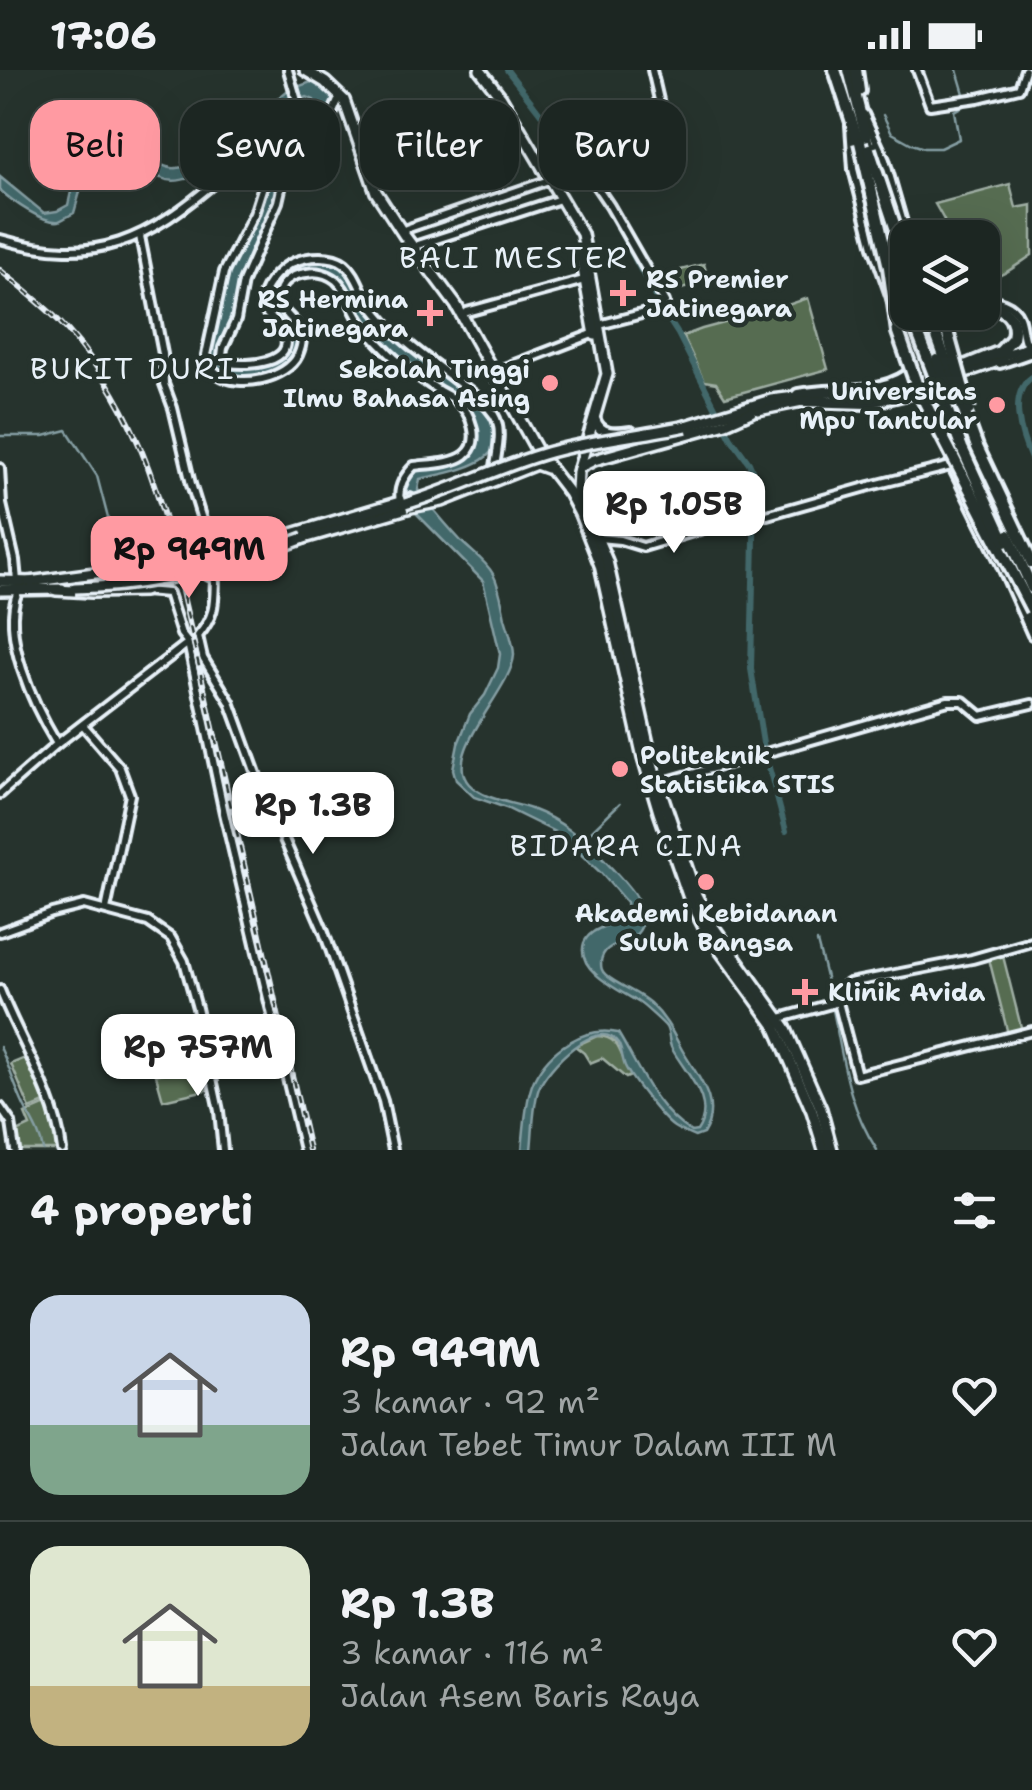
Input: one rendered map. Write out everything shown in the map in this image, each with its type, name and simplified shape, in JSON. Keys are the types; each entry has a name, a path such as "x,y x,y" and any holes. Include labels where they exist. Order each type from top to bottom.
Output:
{"highway":[{"path":"848,72 861,102 893,220"},
{"path":"848,72 851,118 890,236"},
{"path":"848,72 907,362 1029,603"},
{"path":"868,123 897,220"},
{"path":"864,146 891,220"},
{"path":"864,146 890,230"},
{"path":"864,146 890,230"},
{"path":"953,375 1010,343 1014,334 1012,318 1000,309"},
{"path":"800,398 818,392 862,391 914,373 918,364 916,330"},
{"path":"916,330 918,352 939,415"},
{"path":"920,330 939,401 1019,563 1032,579"},
{"path":"922,330 962,448 1029,603"},
{"path":"922,330 976,471 981,498"},
{"path":"922,330 992,523 1006,536"},
{"path":"924,330 994,499 992,523"},
{"path":"924,330 977,447 1019,563"},
{"path":"925,330 970,414"},
{"path":"948,330 970,414 1019,563 1032,626"},
{"path":"918,352 962,448"},
{"path":"800,398 868,403 920,391 929,395 992,523 1032,588"}],"main road":[{"path":"304,70 340,95 376,192 468,324 536,442"},
{"path":"315,70 338,85 350,100 382,192 467,312 549,469 575,503 598,555 632,717 702,910 776,1019 815,1094 832,1150"},
{"path":"476,70 539,164"},
{"path":"551,190 576,232 597,329"},
{"path":"555,190 581,230 607,374 578,472 577,490 608,561 655,785"},
{"path":"953,375 1032,348"},
{"path":"587,442 586,430 600,380 601,350"},
{"path":"313,532 279,551 215,574 202,570 203,562 216,555 313,532 438,494 558,449 686,428 751,410 771,400 857,396 922,382"},
{"path":"595,420 604,432 621,433 719,419"},
{"path":"578,472 586,463 719,419"},
{"path":"646,430 648,444"},
{"path":"56,590 129,582 196,568 245,556 371,512 430,499 510,468 532,452 536,442"},
{"path":"430,499 495,467 538,464 549,469"},
{"path":"216,555 228,569"},
{"path":"0,581 18,586 56,590 124,592 144,591 150,581 146,570 139,567 29,582 18,586 0,590"},
{"path":"118,571 129,583 124,592"},
{"path":"29,582 75,586"},
{"path":"776,1019 824,1150"}],"street":[{"path":"652,70 658,100"},
{"path":"917,70 930,104 1019,88 1025,70"},
{"path":"340,95 325,129 283,180 278,202 242,282 236,320 222,356 226,362 236,364 263,362 278,356 285,348 285,338 282,328 264,310 262,300 272,278 298,260 324,257 340,262 350,269 385,323 492,412 498,429 495,467"},
{"path":"861,102 886,160 902,220"},
{"path":"851,118 852,169 890,294"},
{"path":"406,228 539,183"},
{"path":"0,240 37,248 109,246 140,236 182,210 205,190"},
{"path":"262,190 224,272 206,350 210,366 224,378 254,381 293,364 301,336 293,319 280,306 282,286 302,273 316,272 338,282 361,324 386,350 459,402 470,418 470,449 450,460 414,466 400,488 405,504"},
{"path":"499,370 658,305 646,271 598,190"},
{"path":"418,246 557,200"},
{"path":"140,236 162,352 164,384 191,484 216,555"},
{"path":"467,312 584,280"},
{"path":"953,375 962,376 1032,348 1024,340 1019,318 1000,302"},
{"path":"927,330 953,375 1019,563 1032,635"},
{"path":"939,415 940,436 951,466 1019,563"},
{"path":"598,538 643,547 746,516 951,466"},
{"path":"0,468 2,504 18,586 12,619 20,661 38,711 57,744"},
{"path":"215,574 213,614 198,636 203,658 230,702 252,765 324,932 384,1101 393,1150"},
{"path":"144,591 168,593 180,634 188,642 304,1150"},
{"path":"0,794 57,744 188,642"},
{"path":"655,785 948,702 963,701 980,716 1032,704"},
{"path":"83,725 120,768 130,795 106,910"},
{"path":"0,932 79,905 154,924 171,938 180,952 197,1008 219,1110 223,1150"},
{"path":"776,1019 833,1004 850,983 972,959 1032,942"},
{"path":"0,990 49,1101 62,1150"},
{"path":"833,1004 857,1075 1032,1031"},
{"path":"0,1107 10,1123 15,1150"}],"green space":[{"path":"1010,184 1016,208 1032,205 1032,255 1000,275 1000,220 944,220 935,204"},
{"path":"704,264 709,282 681,289 677,271"},
{"path":"808,298 828,369 725,397 716,383 704,381 683,336"},
{"path":"1002,952 1022,1031 1008,1034 988,955"},
{"path":"597,1036 616,1044 631,1076 626,1078 602,1058 590,1063 575,1046"},
{"path":"28,1057 47,1102 30,1109 11,1064"},
{"path":"200,1064 206,1090 163,1100 156,1075"},
{"path":"48,1104 60,1150 17,1150 17,1132 30,1126 25,1114"}],"water":[{"path":"311,82 332,94 334,100 276,100 288,90"},
{"path":"160,164 179,168 180,180 160,177"},
{"path":"0,177 44,213 68,205 71,190 81,190 74,213 59,221 36,215 0,190"},
{"path":"266,190 278,190 239,281 233,317 219,348 226,363 276,359 288,335 266,308 273,283 282,273 305,261 331,261 348,270 384,327 479,400 492,420 496,436 493,449 484,458 455,471 420,479 418,490 493,574 513,646 510,669 470,739 463,771 469,784 482,794 531,809 571,831 605,861 636,898 643,916 639,931 603,954 602,969 611,979 640,995 667,1023 709,1099 709,1122 703,1134 695,1137 674,1127 628,1072 618,1043 609,1036 598,1035 574,1048 544,1079 535,1102 531,1150 522,1150 534,1080 558,1050 580,1036 605,1031 618,1033 657,1100 691,1132 697,1131 702,1120 702,1099 671,1046 666,1027 640,1004 601,979 586,962 583,953 587,937 627,913 626,902 559,834 474,797 456,780 453,769 458,744 470,714 498,668 500,654 483,581 414,511 406,477 427,466 467,457 476,437 476,425 468,408 378,338 342,283 326,271 315,269 295,272 280,289 278,299 298,331 299,348 292,361 280,371 248,379 232,378 211,363 215,326 234,261"}],"waterway":[{"path":"507,70 539,112"},
{"path":"883,115 892,133 924,148 940,148 959,139 954,111 967,104 957,70"},
{"path":"610,212 752,470 755,495 751,669 764,749 786,831"},
{"path":"1032,377 1024,385 1018,405 1032,461"},
{"path":"0,436 44,436 67,430 97,476 115,545"},
{"path":"583,839 620,803"},
{"path":"817,942 848,1082 859,1116 877,1150"},
{"path":"0,1047 43,1150"}],"railway":[{"path":"0,270 58,320 98,369 130,424 153,482 171,543 309,1150"}],"place":[{"name":"RS Premier Jatinegara","path":"623,293"},
{"name":"RS Hermina Jatinegara","path":"430,313"},
{"name":"Sekolah Tinggi Ilmu Bahasa Asing","path":"550,383"},
{"name":"Universitas Mpu Tantular","path":"997,405"},
{"name":"Politeknik Statistika STIS","path":"620,769"},
{"name":"Akademi Kebidanan Suluh Bangsa","path":"706,882"},
{"name":"Klinik Avida","path":"805,992"}],"district":[{"name":"BALI MESTER","path":"514,258"},
{"name":"BUKIT DURI","path":"133,369"},
{"name":"BIDARA CINA","path":"627,846"}]}
